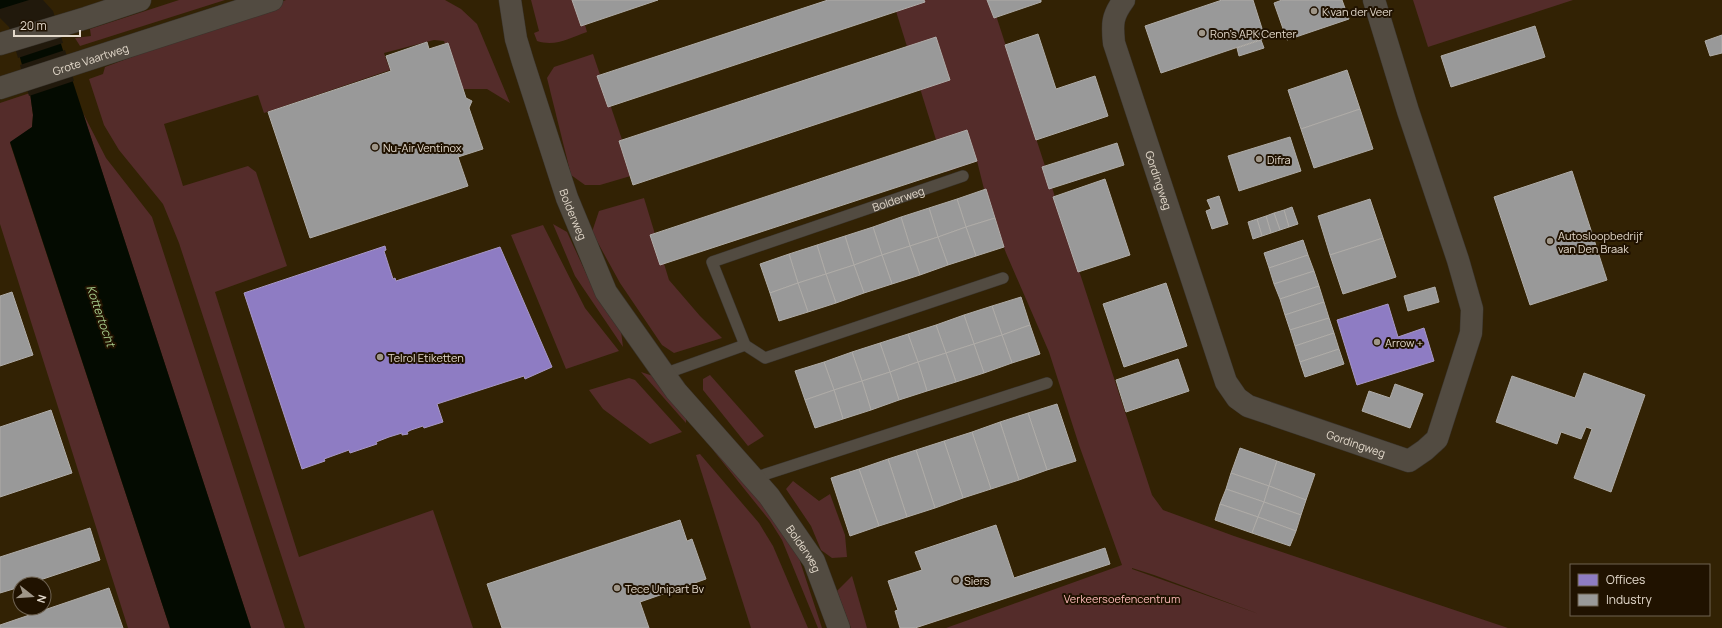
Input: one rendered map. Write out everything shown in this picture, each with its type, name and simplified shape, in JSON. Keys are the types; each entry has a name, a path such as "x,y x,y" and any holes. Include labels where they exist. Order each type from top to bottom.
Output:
{"street":[{"path":"0,44 140,0"},
{"name":"Grote Vaartweg","path":"0,88 272,0"},
{"name":"Bolderweg","path":"493,0 516,39"},
{"name":"Bolderweg","path":"510,0 516,39 567,198 606,292 676,391 769,496 814,561 839,628"},
{"name":"Gordingweg","path":"1124,0 1115,11 1113,29 1114,43 1226,382 1236,398 1248,406 1409,461 1425,450 1437,439 1471,333 1472,309 1458,260 1408,111 1374,0"}],"lane":[{"name":"Bolderweg","path":"745,345 712,262 964,176"},
{"path":"664,374 745,345 765,358 1003,278"},
{"path":"754,478 1047,383"}],"shaded area":[{"path":"0,0 1722,0 1722,628 0,628"}],"green space":[{"path":"179,0 225,0 80,46 75,38 91,36 90,29"},
{"path":"286,0 445,0 461,9 477,24 510,103 487,89 461,89 444,41 434,40 384,53 390,70 264,113 258,95 164,124 183,186 248,166 256,172 287,266 215,292 299,557 433,510 473,628 305,628 179,243 163,204 119,150 104,125 89,79 103,74 105,67"},
{"path":"531,0 578,0 587,32 556,42 544,43 537,41 534,33 539,31"},
{"name":"Verkeersoefencentrum","path":"876,0 991,0 1152,495 1163,510 1234,536 1508,628 946,628 1122,565 1079,445 1049,352 1006,253 983,192 984,189 977,161 946,172 895,8","holes":["1132,568 1154,575 1259,614"]},
{"path":"1413,0 1573,0 1428,47"},
{"path":"593,54 634,175 600,185 585,185 571,175 547,78 554,67"},
{"path":"30,93 33,115 32,127 10,143 170,628 128,628 0,224 0,103"},
{"path":"83,113 106,158 152,217 285,628 251,628"},
{"path":"644,198 669,280 700,316 722,338 674,353 662,345 620,283 592,232 599,211"},
{"path":"553,224 567,232 591,284 621,331 623,347 575,276"},
{"path":"543,225 585,308 619,351 566,369 511,235"},
{"path":"641,372 656,377 686,413 686,423"},
{"path":"710,375 764,436 748,446 703,390 703,379"},
{"path":"629,378 635,380 682,432 650,444 603,409 589,390"},
{"path":"713,450 724,455 766,505 797,552 822,628 818,628 782,540 770,521"},
{"path":"700,454 759,523 773,546 808,628 751,628 696,455"},
{"path":"793,481 819,501 830,494 845,535 847,557 832,558 821,550 811,526 786,489"},
{"path":"852,576 867,628 851,628 837,591"}],"water":[{"name":"Kottertocht","path":"0,0 40,0 51,12 251,628 170,628 10,142 32,127 33,115 30,93 11,26 0,16"}],"pier":[{"path":"29,0 43,0 53,11 63,43 18,58 9,27 0,18 0,9"},
{"path":"65,50 74,81 29,96 20,65"}],"building: Offices":[{"path":"385,246 386,250 384,251 393,279 395,278 396,281 500,247 552,367 525,379 524,376 437,404 443,422 424,428 423,426 411,430 407,432 408,434 402,435 402,433 389,437 376,442 377,444 350,453 349,450 324,459 325,461 302,469 244,293"},
{"path":"1388,304 1398,337 1424,328 1434,361 1357,385 1337,320"}],"building: Industry":[{"path":"572,0 658,0 581,26"},
{"path":"828,0 924,0 925,2 608,107 597,76"},
{"path":"987,0 1041,0 1041,2 994,18"},
{"path":"1222,0 1253,0 1265,38 1161,73 1145,26"},
{"path":"1282,0 1342,0 1349,19 1287,40 1274,3"},
{"path":"1535,26 1545,57 1451,87 1441,56"},
{"path":"1038,34 1056,89 1095,76 1108,116 1036,140 1005,45"},
{"path":"1722,35 1722,53 1710,56 1705,41"},
{"path":"936,37 950,80 633,185 619,141"},
{"path":"1261,40 1264,48 1239,56 1237,48"},
{"path":"427,42 429,49 448,43 466,98 472,101 469,108 483,149 458,157 468,186 310,238 268,112 391,71 386,56"},
{"path":"1347,70 1360,109 1301,129 1288,90"},
{"path":"1360,109 1373,149 1314,168 1301,129"},
{"path":"967,130 977,161 660,265 650,235"},
{"path":"1290,137 1301,171 1239,191 1228,156"},
{"path":"1117,143 1124,165 1049,189 1042,167"},
{"path":"1572,171 1607,280 1530,305 1494,197"},
{"path":"1105,179 1130,255 1078,272 1053,197"},
{"path":"986,189 995,218 966,227 957,199"},
{"path":"1219,196 1228,224 1212,229 1206,211 1211,209 1207,200"},
{"path":"957,199 966,227 938,237 929,208"},
{"path":"1370,199 1383,238 1330,255 1318,216"},
{"path":"1292,207 1298,224 1289,227 1284,210"},
{"path":"929,208 938,237 910,246 901,217"},
{"path":"1284,210 1289,227 1280,230 1274,213"},
{"path":"1274,213 1280,230 1271,233 1266,216"},
{"path":"1266,216 1271,233 1262,236 1257,219"},
{"path":"901,217 910,246 882,255 873,227"},
{"path":"995,218 1004,247 976,256 966,227"},
{"path":"1257,219 1262,236 1253,239 1248,222"},
{"path":"873,227 882,255 854,265 845,236"},
{"path":"966,227 976,256 948,265 938,237"},
{"path":"845,236 854,265 826,274 817,245"},
{"path":"938,237 948,265 920,275 910,246"},
{"path":"1383,238 1396,277 1343,294 1330,255"},
{"path":"1303,240 1308,255 1269,268 1264,253"},
{"path":"817,245 826,274 798,283 789,254"},
{"path":"910,246 920,275 892,284 882,255"},
{"path":"789,254 798,283 770,293 760,264"},
{"path":"882,255 892,284 864,293 854,265"},
{"path":"1308,255 1314,271 1274,284 1269,268"},
{"path":"854,265 864,293 836,303 826,274"},
{"path":"1314,271 1319,286 1280,299 1274,284"},
{"path":"826,274 836,303 808,312 798,283"},
{"path":"798,283 808,312 779,321 770,293"},
{"path":"1166,283 1187,346 1124,367 1103,304"},
{"path":"1319,286 1324,302 1285,315 1280,299"},
{"path":"1435,287 1439,302 1408,311 1404,296"},
{"path":"12,292 33,355 0,366 0,296"},
{"path":"1021,297 1030,325 1002,335 992,306"},
{"path":"1324,302 1329,318 1290,330 1285,315"},
{"path":"992,306 1002,335 974,344 964,315"},
{"path":"964,315 974,344 946,353 936,325"},
{"path":"1329,318 1334,333 1295,346 1290,330"},
{"path":"936,325 946,353 918,362 908,334"},
{"path":"1030,325 1040,354 1012,363 1002,335"},
{"path":"1334,333 1339,349 1300,362 1295,346"},
{"path":"908,334 918,362 890,372 880,343"},
{"path":"1002,335 1012,363 984,373 974,344"},
{"path":"880,343 890,372 862,381 852,352"},
{"path":"974,344 984,373 956,382 946,353"},
{"path":"1339,349 1344,364 1305,377 1300,362"},
{"path":"852,352 862,381 834,390 824,362"},
{"path":"946,353 956,382 927,391 918,362"},
{"path":"1178,359 1189,391 1126,412 1116,380"},
{"path":"824,362 834,390 805,400 795,371"},
{"path":"918,362 927,391 899,400 890,372"},
{"path":"890,372 899,400 871,410 862,381"},
{"path":"1584,373 1645,395 1611,492 1574,478 1592,429 1586,427 1581,439 1561,432 1557,444 1496,422 1512,376 1575,398"},
{"path":"862,381 871,410 843,419 834,390"},
{"path":"1395,384 1423,394 1410,428 1362,411 1369,391 1390,398"},
{"path":"834,390 843,419 815,428 805,400"},
{"path":"1057,404 1076,461 1047,470 1028,413"},
{"path":"51,410 72,473 0,497 0,427"},
{"path":"1028,413 1047,470 1019,480 1000,422"},
{"path":"1000,422 1019,480 991,489 972,432"},
{"path":"972,432 991,489 963,498 944,441"},
{"path":"944,441 963,498 935,508 916,450"},
{"path":"1240,448 1277,461 1269,486 1231,473"},
{"path":"916,450 935,508 907,517 888,459"},
{"path":"888,459 907,517 879,526 859,469"},
{"path":"1277,461 1315,474 1306,500 1269,486"},
{"path":"859,469 879,526 850,536 831,478"},
{"path":"1231,473 1269,486 1264,502 1226,489"},
{"path":"1269,486 1306,500 1301,515 1264,502"},
{"path":"1226,489 1264,502 1258,517 1220,504"},
{"path":"1264,502 1301,515 1296,531 1258,517"},
{"path":"1220,504 1258,517 1252,533 1215,520"},
{"path":"1258,517 1296,531 1290,546 1252,533"},
{"path":"680,520 687,541 692,539 706,579 640,602 649,628 502,628 487,584"},
{"path":"996,525 1014,578 1105,548 1110,564 915,628 900,628 895,611 898,610 888,581 922,570 915,552"},
{"path":"90,528 100,560 52,576 12,576 12,589 0,593 0,557"},
{"path":"109,588 123,628 0,628 0,625 27,616 52,616 52,607"}],"place":[{"name":"K van der Veer","path":"1314,11"},
{"name":"Ron's APK Center","path":"1202,33"},
{"name":"Nu-Air Ventinox","path":"375,147"},
{"name":"Difra","path":"1259,159"},
{"name":"Autosloopbedrijf van Den Braak","path":"1550,241"},
{"name":"Arrow +","path":"1377,342"},
{"name":"Telrol Etiketten","path":"380,357"},
{"name":"Siers","path":"956,580"},
{"name":"Tece Unipart Bv","path":"617,588"}]}
